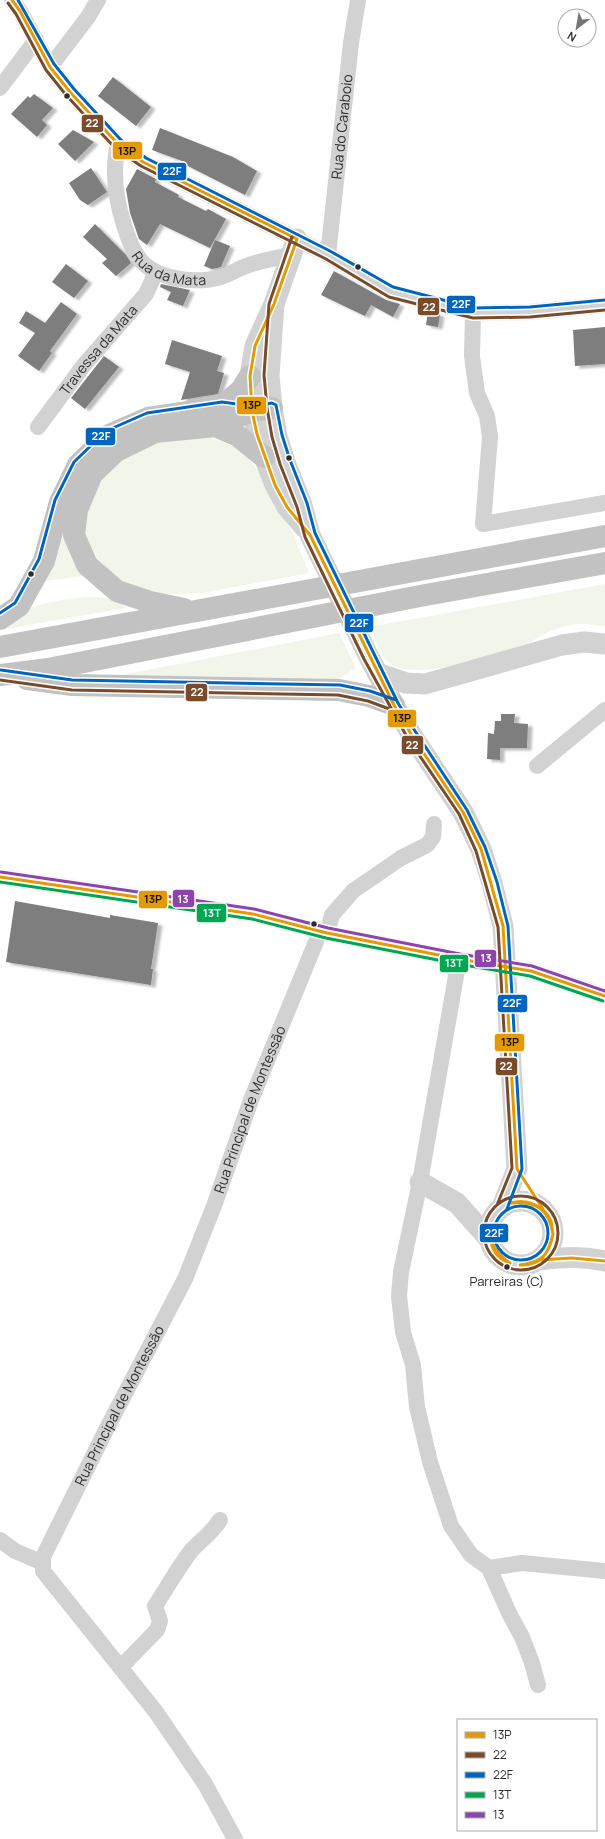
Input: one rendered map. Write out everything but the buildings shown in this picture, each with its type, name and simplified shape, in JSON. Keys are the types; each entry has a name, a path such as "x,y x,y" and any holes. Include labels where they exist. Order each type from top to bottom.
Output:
{"highway":[{"path":"219,416 241,390 250,376"},
{"path":"196,612 150,602 117,591 87,565 74,535 77,510 92,474 116,451 155,432 219,416 262,409"},
{"path":"0,619 19,606 44,561 60,502 78,465 110,435 148,418 219,416 238,436 264,457"},
{"path":"0,647 605,536"},
{"path":"0,675 48,669 420,596 605,563"},
{"path":"0,675 72,685 339,690 369,696 399,713"}],"street":[{"path":"50,67 88,17 98,0"},
{"name":"Rua do Caraboio","path":"328,255 351,43 358,0"},
{"path":"17,4 50,67 70,92 118,144 143,162 293,247 328,255 391,292 473,312 530,312 605,305"},
{"path":"0,88 36,40"},
{"name":"Rua da Mata","path":"118,144 114,167 119,205 126,233 134,250 143,263 156,272 187,280 221,277 293,247"},
{"path":"293,247 274,304 255,346 250,376 262,409 283,456 302,505 310,535 373,665 399,713 463,812 481,849 492,883 502,926 517,1168 501,1208 490,1222 489,1239"},
{"name":"Travessa da Mata","path":"38,427 84,365 146,294 156,272"},
{"path":"274,304 269,375 262,409 264,457 275,485 287,507 310,535"},
{"path":"473,312 472,356 477,393 487,416 490,437 483,524 605,502"},
{"path":"399,713 398,694 416,684 562,645 584,642 605,644"},
{"path":"373,665 416,684"},
{"path":"537,766 605,710"},
{"name":"Rua Principal de Montessão","path":"43,1562 43,1557 106,1430 185,1279 214,1206 251,1100 323,932 332,915 353,892 401,858 427,845 434,837 434,824"},
{"path":"0,877 253,914 323,932 459,959 531,971 605,996"},
{"path":"459,959 420,1182 401,1272 399,1296 403,1332 413,1365 416,1406 430,1462 451,1526 471,1555 489,1568 509,1613 522,1637 532,1663 538,1685"},
{"path":"420,1182 457,1204 489,1239 497,1255 513,1264 531,1264 539,1260 547,1253 552,1244 554,1234 547,1217 517,1168"},
{"path":"457,1204 501,1208 512,1202 522,1201 533,1203 596,1259"},
{"path":"539,1260 560,1257 596,1259"},
{"path":"121,1667 157,1630 160,1621 155,1606 191,1552 201,1540 214,1529 220,1520"},
{"path":"0,1540 15,1551 43,1562 42,1571 156,1712 205,1784 235,1839"},
{"path":"489,1568 522,1563 605,1571"}],"shaded area":[{"path":"210,437 235,447 249,459 262,476 272,498 294,536 309,573 202,593 148,595 130,588 94,558 87,545 82,521 101,475 142,442"},
{"path":"61,535 63,536 83,576 45,581"},
{"path":"605,584 605,626 583,624 569,625 548,632 530,643 458,664 417,670 400,668 385,659 370,627"},
{"path":"85,597 112,599 118,601 126,608 0,630 19,614 39,605 60,600"},
{"path":"339,633 356,668 337,680 111,677"}],"transit line":[{"name":"13P","path":"12,0 20,11 50,67 70,92 118,144 143,162 297,239"},
{"name":"22F","path":"18,0 54,64 74,89 121,140 146,158 330,251 393,287 474,308 530,307 605,300"},
{"name":"22","path":"8,3 16,14 46,70 66,95 115,148 141,166 326,259 389,297 473,318 530,317 605,310"},
{"name":"22","path":"292,237 269,304 264,375 267,408 272,437 280,464 297,507 305,537 364,659 407,737 459,814 476,851 498,927 512,1168 497,1205"},
{"name":"13P","path":"297,239 274,304 255,346 250,376 252,411 257,434 275,485 287,507 310,535 394,705 411,734 463,812 481,849 503,926 517,1169 543,1209"},
{"name":"22F","path":"0,613 15,603 39,559 55,500 74,462 106,431 147,413 222,402 252,406 272,403 276,405 282,435 307,503 315,533 398,703 467,810 485,847 497,882 508,926 522,1169 507,1209"},
{"name":"22F","path":"1,670 72,680 340,685 370,691 396,700"},
{"name":"22","path":"0,680 72,690 338,695 368,701 392,710"},
{"name":"13","path":"1,872 254,909 328,928 460,954 532,966 605,991"},
{"name":"13P","path":"0,877 253,914 327,933 459,959 531,971 605,996"},
{"name":"13T","path":"0,882 252,919 326,938 458,964 530,976 603,1001"},
{"name":"22","path":"521,1196 542,1202 552,1212 558,1233 552,1254 542,1264 521,1270 500,1264 490,1254 484,1233 490,1212 500,1202 521,1196"},
{"name":"13P","path":"511,1203 523,1202 540,1207 551,1221 553,1234"},
{"name":"13P","path":"511,1203 528,1203 540,1208 548,1218 553,1234"},
{"name":"22F","path":"516,1206 526,1206 536,1210 544,1218 548,1228 548,1233 548,1238 544,1248 536,1256 526,1260 516,1260 506,1256 498,1248 494,1238 494,1228 498,1218 506,1210 516,1206"},
{"name":"13P","path":"489,1231 496,1249 510,1263"},
{"name":"13P","path":"489,1231 494,1251 500,1258 510,1263"},
{"name":"13P","path":"520,1265 527,1265 539,1261 549,1247 553,1234"},
{"name":"13P","path":"520,1265 534,1262 543,1256 547,1252 553,1234"},
{"name":"13P","path":"539,1260 572,1258 605,1261"}],"place":[{"name":"Parreiras (C)","path":"507,1267"}]}
